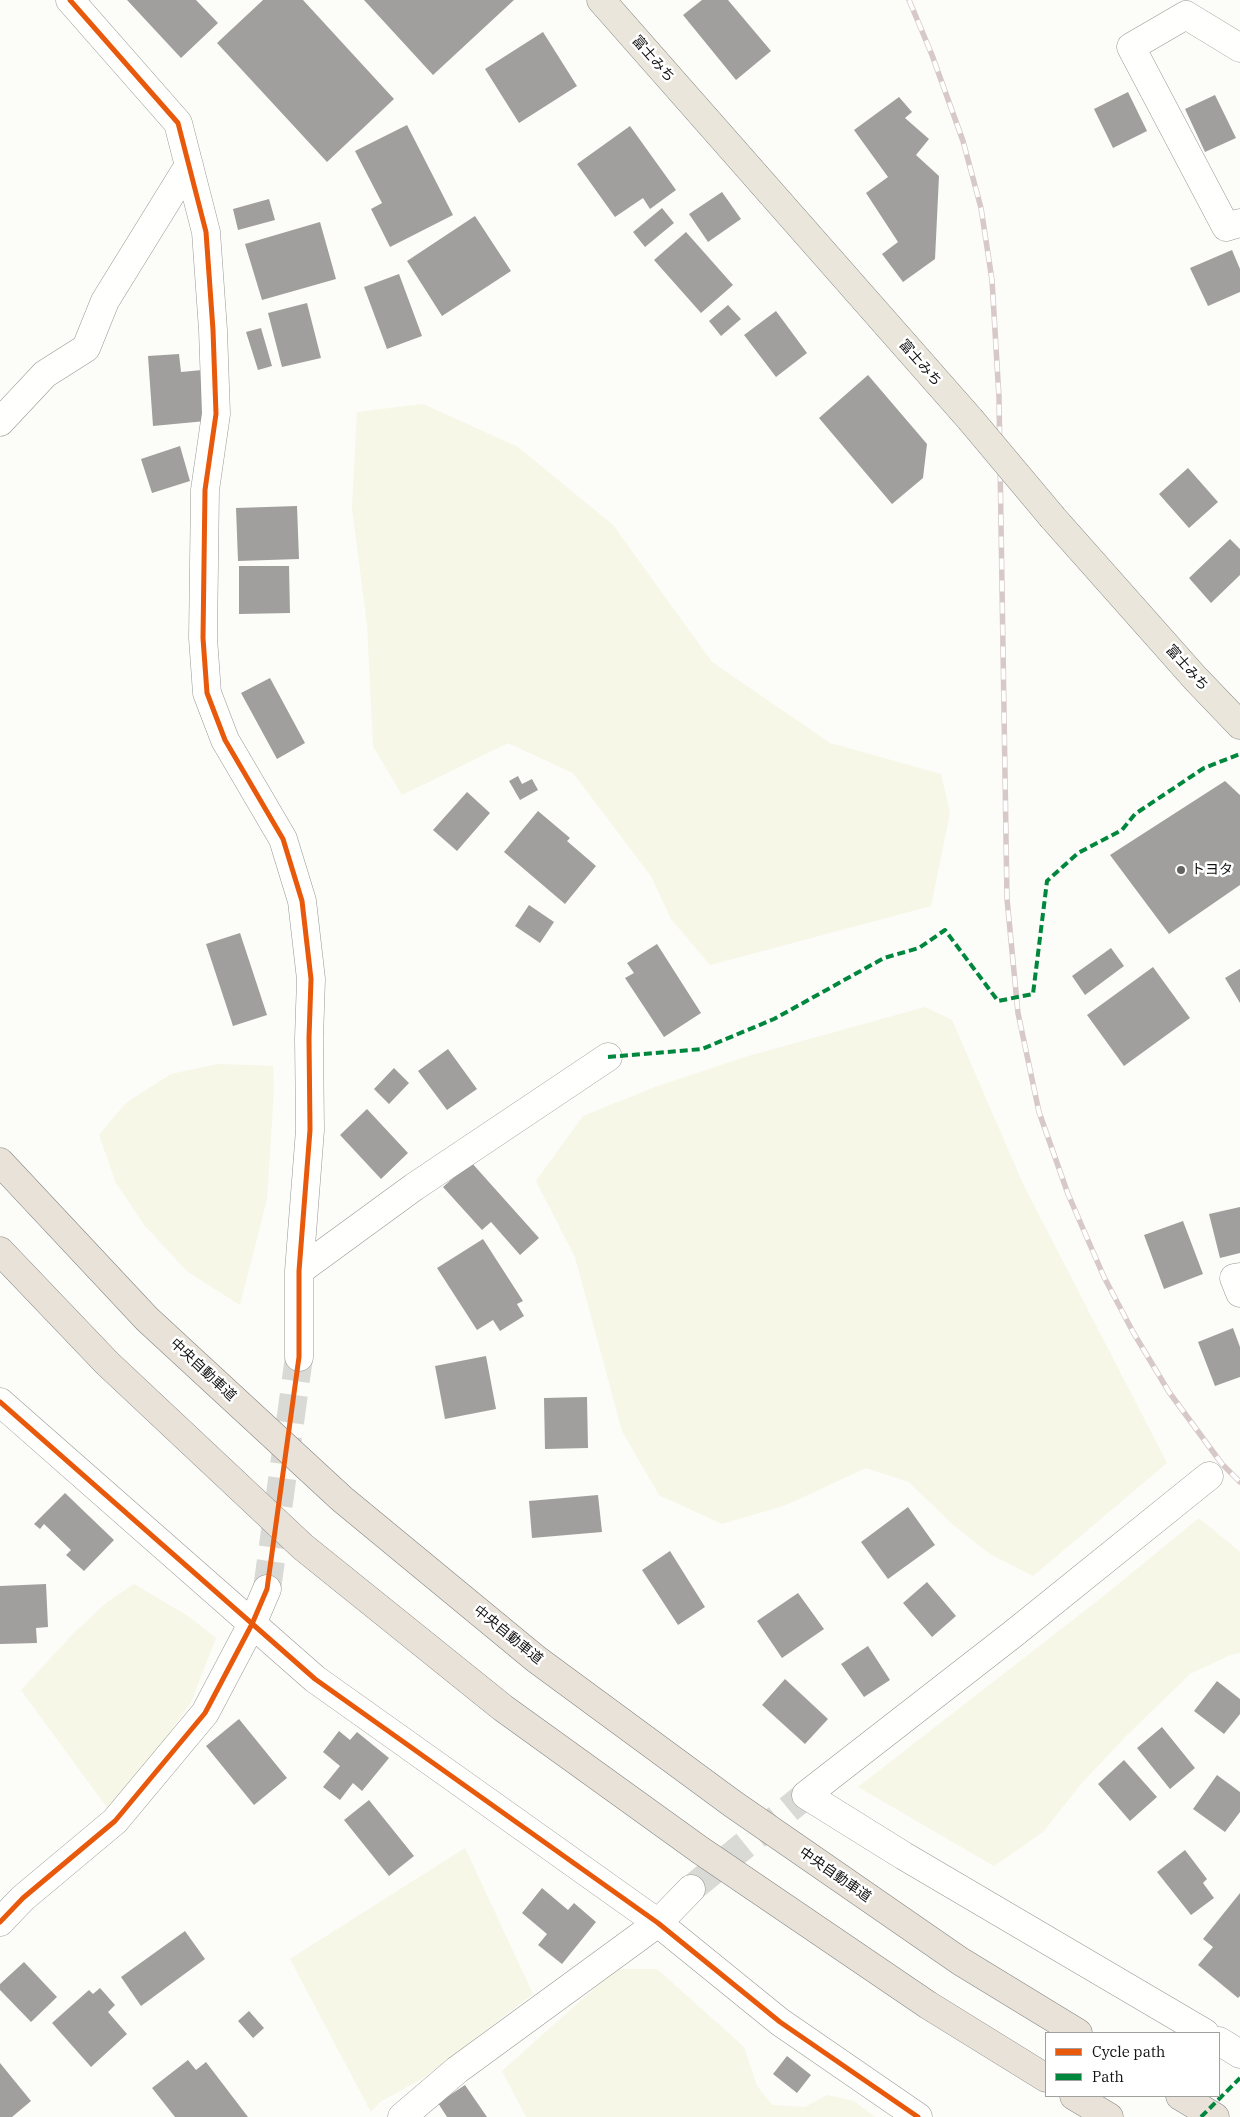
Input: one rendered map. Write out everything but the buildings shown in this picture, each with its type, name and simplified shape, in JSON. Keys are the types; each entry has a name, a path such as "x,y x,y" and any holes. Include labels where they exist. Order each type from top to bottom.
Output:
{"highway":[{"name":"富士みち","path":"601,0 970,419 1052,518 1195,678 1240,725"},
{"name":"中央自動車道","path":"0,1162 147,1319 298,1459 342,1499 536,1658 733,1804 927,1939 1076,2032"},
{"path":"0,1251 107,1363 303,1547 503,1708 708,1856 928,2005 1045,2077"},
{"path":"1076,2097 1109,2117"},
{"path":"1182,2097 1215,2117"}],"street":[{"path":"70,0 178,123 206,232 213,330 216,414 205,490 203,599 207,693 225,740 283,839 302,901 311,980 309,1038 310,1130 299,1271 299,1357"},
{"path":"1240,48 1186,15 1131,47 1226,227 1240,223"},
{"path":"0,422 45,374 86,348 105,301 189,165"},
{"path":"299,1271 414,1187 608,1057"},
{"path":"1240,1277 1234,1278 1240,1294"},
{"path":"0,1402 314,1679 658,1923 780,2022 918,2117"},
{"path":"1203,2032 904,1856 806,1795 1013,1634 1209,1476"},
{"path":"0,1922 23,1898 115,1821 205,1713 252,1624 267,1589"},
{"path":"402,2117 457,2070 658,1923 691,1889"},
{"path":"1220,2042 1240,2054"}],"green space":[{"path":"423,404 518,447 613,525 712,662 830,743 941,774 950,813 931,906 710,965 671,919 651,876 573,773 508,743 402,795 373,746 367,624 352,508 357,412"},
{"path":"925,1007 952,1020 1023,1184 1167,1463 1033,1576 990,1554 951,1523 909,1482 866,1468 786,1505 722,1524 659,1495 622,1431 575,1257 536,1181 583,1116 658,1086 745,1057"},
{"path":"218,1064 273,1066 274,1090 267,1199 240,1305 188,1272 145,1226 116,1183 99,1135 126,1103 171,1074"},
{"path":"1199,1518 1240,1552 1240,1653 1230,1655 1190,1674 1125,1737 1081,1784 1043,1832 994,1866 858,1787 1105,1595"},
{"path":"134,1584 188,1616 216,1638 191,1702 153,1757 108,1809 21,1690 73,1634 106,1603"},
{"path":"465,1848 533,1994 425,2077 380,2102 371,2112 290,1959"},
{"path":"616,1969 657,1969 744,2047 757,2086 772,2105 805,2107 827,2095 854,2101 875,2117 526,2117 502,2071"}],"tunnel":[{"path":"267,1589 299,1357"},
{"path":"691,1889 806,1795"}],"railway":[{"path":"909,0 932,55 963,141 981,208 992,280 999,398 1007,899 1018,1013 1039,1112 1068,1194 1104,1277 1133,1332 1169,1392 1222,1464 1240,1482"}],"marked path":[{"path":"608,1057 702,1049 774,1019 884,958 919,948 945,930 998,1001 1033,994 1047,881 1078,853 1122,830 1135,814 1204,768 1240,754"},
{"path":"1201,2117 1240,2078"}],"cycle path":[{"path":"0,1922 23,1898 115,1821 205,1713 252,1624 267,1589 299,1357 299,1271 310,1130 309,1038 311,979 302,901 283,839 225,740 207,693 203,638 205,490 216,414 213,330 206,232 178,123 70,0"},
{"path":"0,1402 315,1679 658,1923 780,2022 918,2117"}],"place":[{"name":"トヨタ","path":"1181,870"}]}
